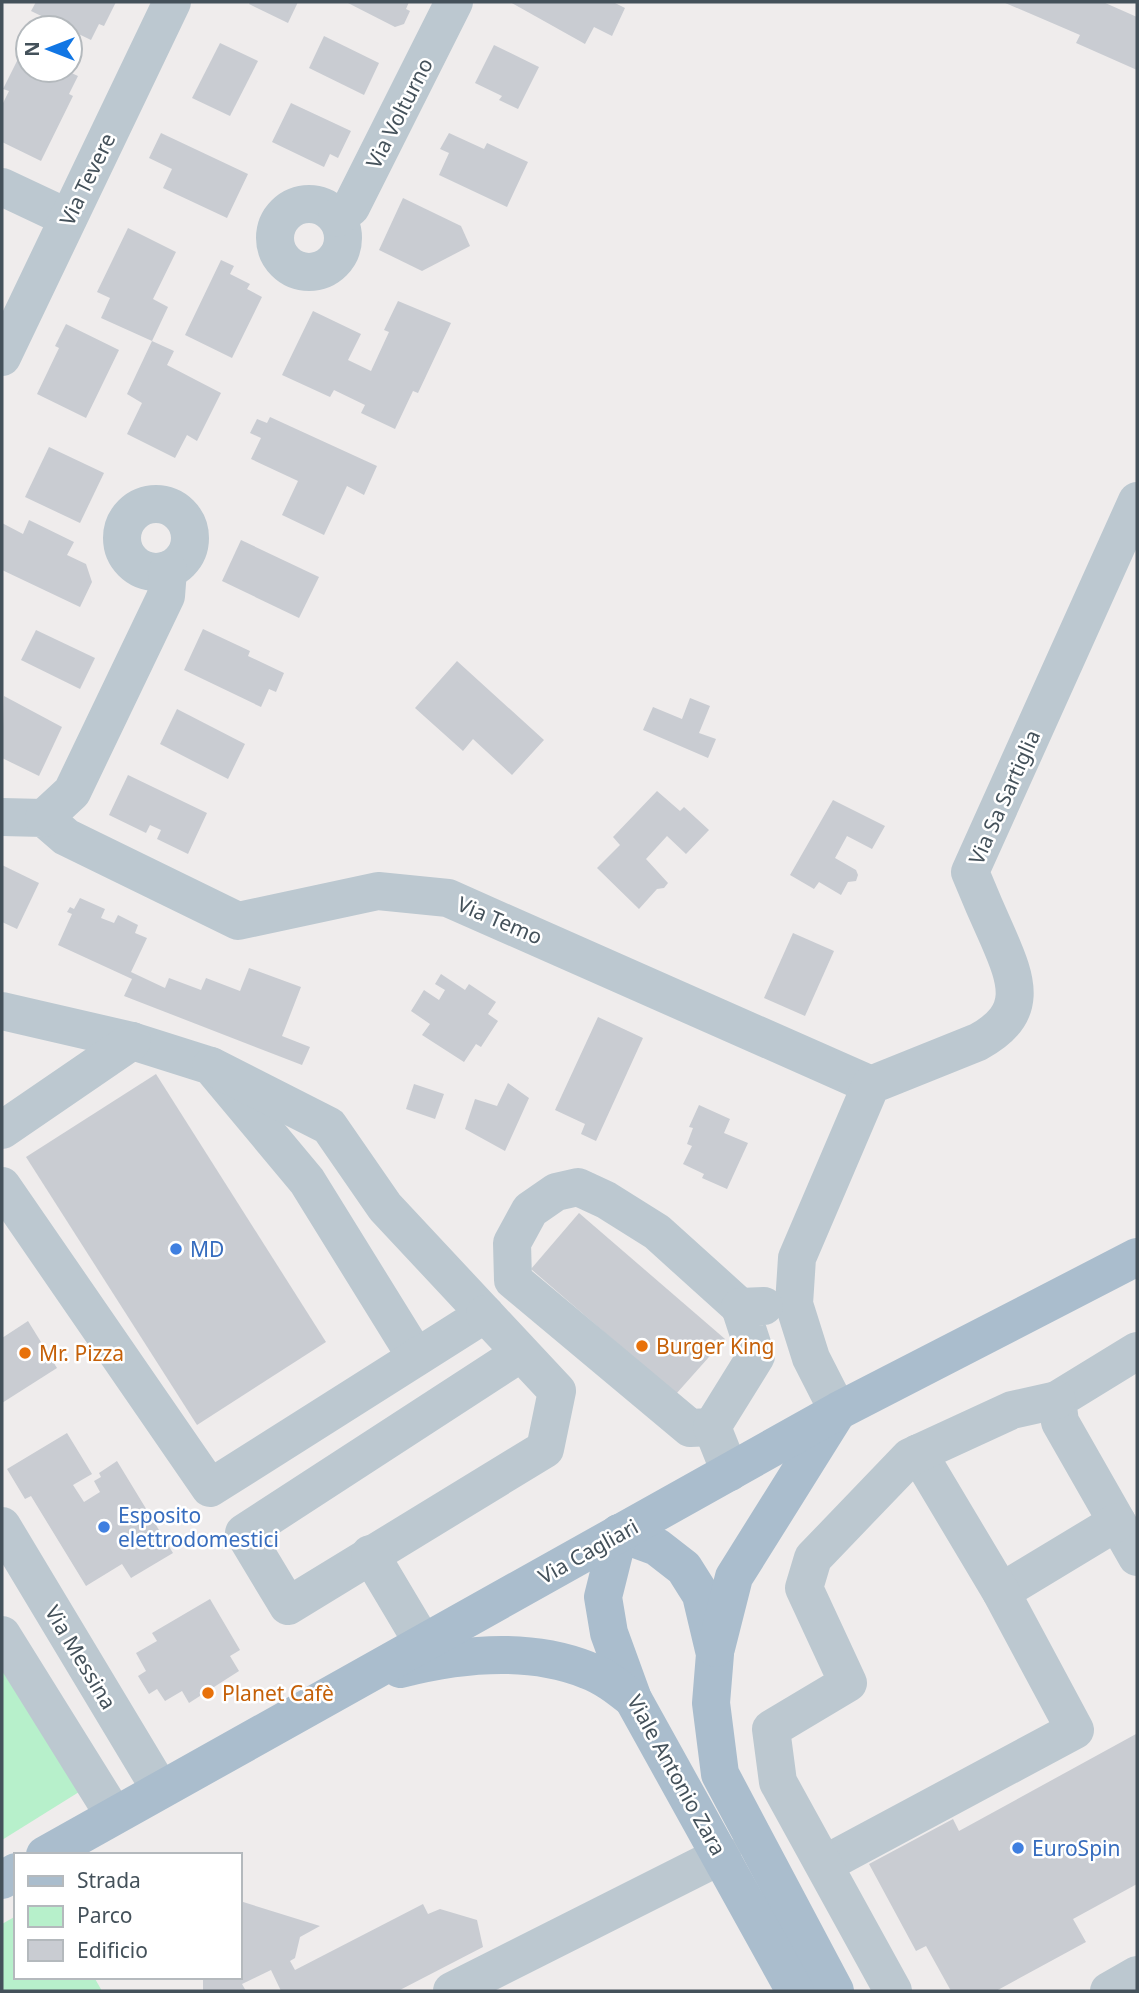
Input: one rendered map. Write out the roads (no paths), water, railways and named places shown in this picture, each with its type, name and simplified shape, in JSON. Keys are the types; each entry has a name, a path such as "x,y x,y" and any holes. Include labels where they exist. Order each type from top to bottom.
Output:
{"main road":[{"name":"Via Cagliari","path":"48,1853 838,1411 1137,1257"},
{"path":"715,1654 734,1577 838,1411"},
{"name":"Viale Antonio Zara","path":"795,1991 722,1855 633,1699 609,1633 603,1597 619,1534 657,1547 684,1568 701,1595 715,1654 711,1703 720,1774 835,1991"},
{"path":"357,1679 442,1658 506,1655 587,1669 633,1699"}],"street":[{"name":"Via Tevere","path":"2,357 172,2"},
{"name":"Via Volturno","path":"337,218 351,207 454,2"},
{"path":"2,187 68,218"},
{"name":"Via Sa Sartiglia","path":"871,1085 978,1042 995,1033 1007,1020 1015,1002 1016,982 1011,963 970,872 1137,501"},
{"path":"2,817 44,818 72,792 166,596 168,570"},
{"name":"Via Temo","path":"44,818 66,836 237,921 378,891 448,898 871,1085"},
{"path":"2,1011 132,1041 211,1066 329,1126 385,1207 557,1391 545,1449 288,1606 244,1533 209,1488 2,1186"},
{"path":"2,1130 132,1041"},
{"path":"211,1066 307,1181 416,1357"},
{"path":"838,1411 811,1358 794,1304 797,1258 871,1085"},
{"path":"578,1187 606,1200 657,1232 740,1307 756,1356 712,1427 690,1428 513,1280 512,1243 530,1210 556,1192 578,1187"},
{"path":"740,1307 794,1304"},
{"path":"209,1488 485,1314"},
{"path":"893,1991 778,1782 771,1729 848,1683 804,1588 813,1558 910,1457 1012,1410 1057,1400 1137,1351"},
{"path":"244,1533 521,1353"},
{"path":"1057,1400 1060,1422 1137,1558"},
{"path":"712,1427 730,1472"},
{"path":"825,1864 1074,1730 1001,1592 918,1453"},
{"path":"1001,1592 1117,1522"},
{"name":"Via Messina","path":"2,1526 160,1789"},
{"path":"370,1554 423,1643"},
{"path":"2,1635 114,1815"},
{"path":"452,1991 722,1855"},
{"path":"1109,1991 1137,1975"}],"place":[{"name":"MD","path":"176,1249"},
{"name":"Burger King","path":"642,1346"},
{"name":"Mr. Pizza","path":"25,1353"},
{"name":"Esposito elettrodomestici","path":"104,1527"},
{"name":"Planet Cafè","path":"208,1693"},
{"name":"EuroSpin","path":"1018,1848"}]}
